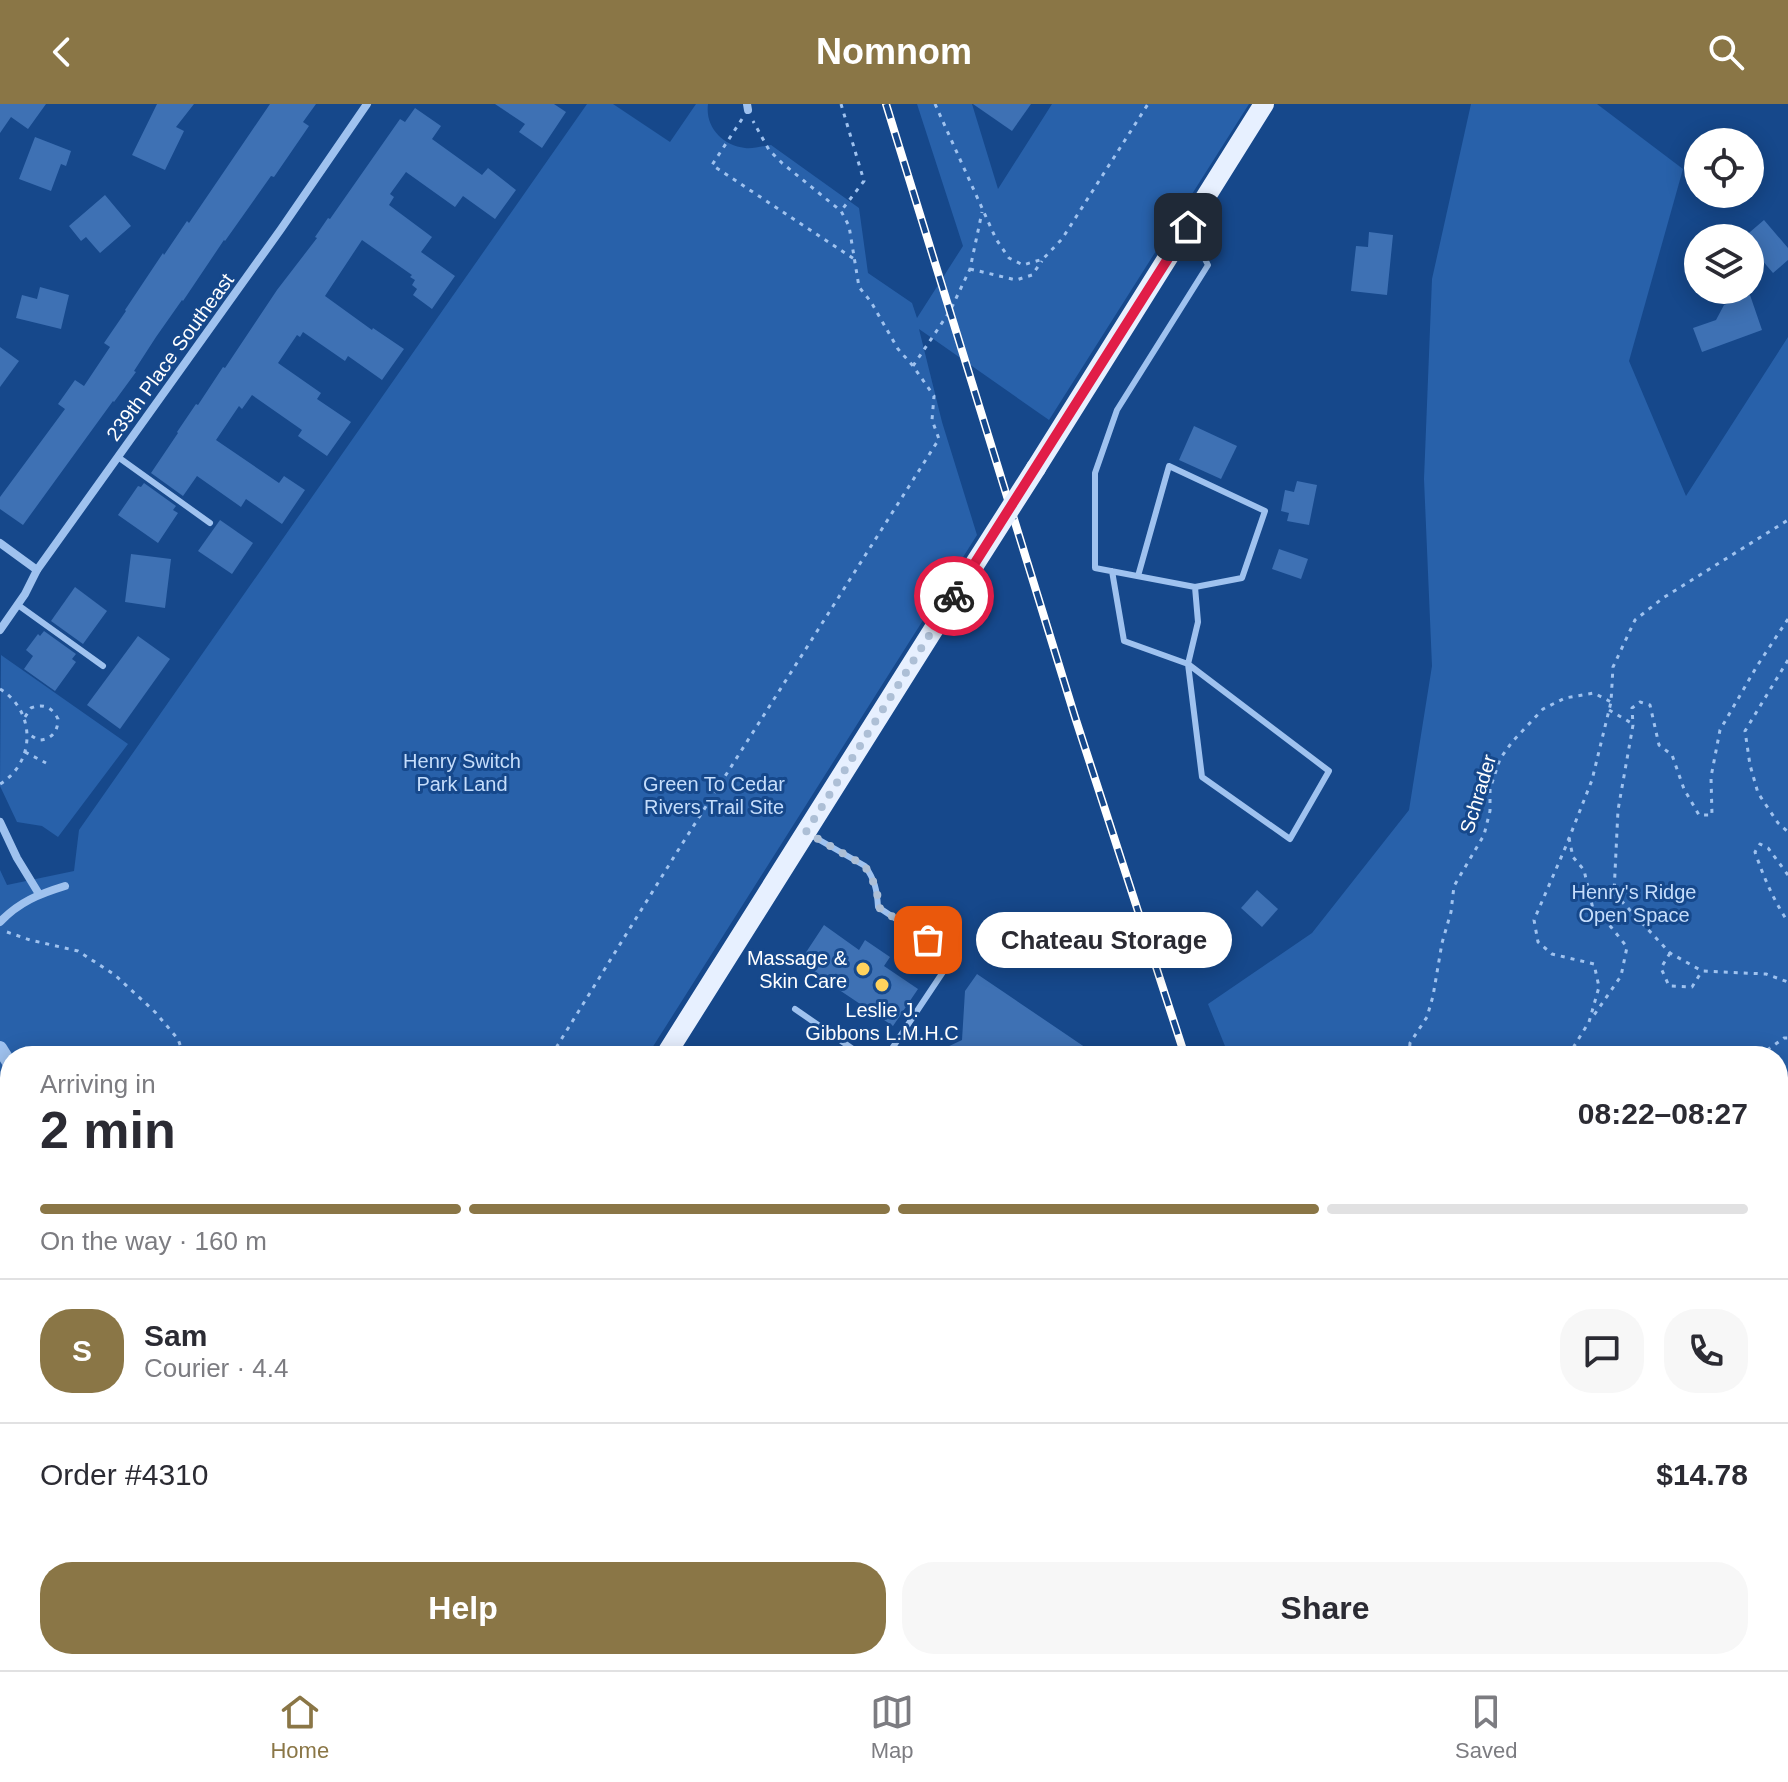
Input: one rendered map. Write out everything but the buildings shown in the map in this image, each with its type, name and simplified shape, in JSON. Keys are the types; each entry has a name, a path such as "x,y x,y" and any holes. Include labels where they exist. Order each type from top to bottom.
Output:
{"main road":[{"path":"671,1046 1264,104"}],"street":[{"name":"239th Place Southeast","path":"0,630 37,570 367,104"},
{"path":"0,543 37,570"},
{"path":"0,822 39,894"},
{"path":"0,922 24,901 65,886"}],"lane":[{"path":"1138,576 1169,466 1265,511 1242,578 1195,587 1095,568 1095,473 1117,410 1208,265 1188,227"},
{"path":"118,457 210,523"},
{"path":"1112,571 1124,641 1188,664 1329,771 1290,839 1202,777 1188,664 1198,622 1195,587"},
{"path":"18,605 103,666"},
{"path":"806,832 865,866 877,889 878,907 953,957 894,1046"},
{"path":"795,1009 849,1046"}],"path":[{"path":"841,104 864,181 841,211"},
{"path":"935,104 982,212 1009,258 1023,265 1043,259"},
{"path":"970,269 1016,280 1032,275 1062,239 1148,104"},
{"path":"557,1046 939,439 932,420 934,396 898,349 859,287 849,226 841,211 769,150 747,107"},
{"path":"747,107 712,165 854,259"},
{"path":"913,366 950,311 970,269 982,212"},
{"path":"1589,1022 1599,987 1594,964 1552,954 1538,942 1534,920 1592,780 1611,702 1613,667 1635,620 1663,598 1788,520"},
{"path":"1788,619 1720,730 1711,777 1712,815 1699,815 1684,789 1672,755 1659,745 1650,705 1640,702 1632,708 1633,725 1618,810 1614,893 1670,953 1702,971 1766,974 1788,982"},
{"path":"1788,660 1745,731 1758,793 1778,823 1788,832"},
{"path":"0,689 13,698 24,717 28,746 11,776 0,784"},
{"name":"Schrader","path":"1410,1046 1427,1017 1454,886 1484,835 1490,811 1490,789 1500,759 1543,709 1565,698 1594,693 1611,702"},
{"path":"24,717 31,708 44,705 58,719 56,732 51,737 38,740 27,733"},
{"path":"1609,710 1633,725"},
{"path":"25,752 46,763"},
{"path":"1569,838 1573,857 1584,870 1593,909 1627,947 1621,976 1574,1046"},
{"path":"1788,875 1768,848 1760,844 1755,852 1768,890 1788,922"},
{"path":"0,929 30,940 78,951 115,975 155,1012 180,1046"},
{"path":"1670,953 1661,968 1669,986 1692,987 1702,971"}],"green space":[{"name":"Henry Switch Park Land","path":"587,104 613,104 670,142 696,104 708,104 709,120 722,139 745,148 771,145 859,208 868,273 912,303 917,318 963,246 917,104 972,104 998,189 1052,104 1249,104 1049,420 919,329 942,422 977,535 653,1046 0,1046 0,870 7,885 74,871 79,830"},
{"name":"Henry's Ridge Open Space","path":"1471,104 1597,104 1683,169 1629,361 1686,496 1788,337 1788,1046 1225,1046 1208,1004 1312,933 1409,810 1432,666 1424,479 1432,279"},
{"path":"1,655 128,744 58,837 42,826 17,822 0,786"}],"railway":[{"path":"886,104 1075,717 1182,1046"}],"way so far":[{"path":"928,940 878,907 877,889 865,866 806,832 954,596"}],"place":[{"name":"Chateau Storage","path":"928,940"},
{"name":"Massage & Skin Care","path":"863,969"},
{"name":"Leslie J. Gibbons L.M.H.C","path":"882,985"}],"route":[{"path":"954,596 1188,227"}],"park label":[{"name":"Green To Cedar Rivers Trail Site","path":"714,796"}]}
